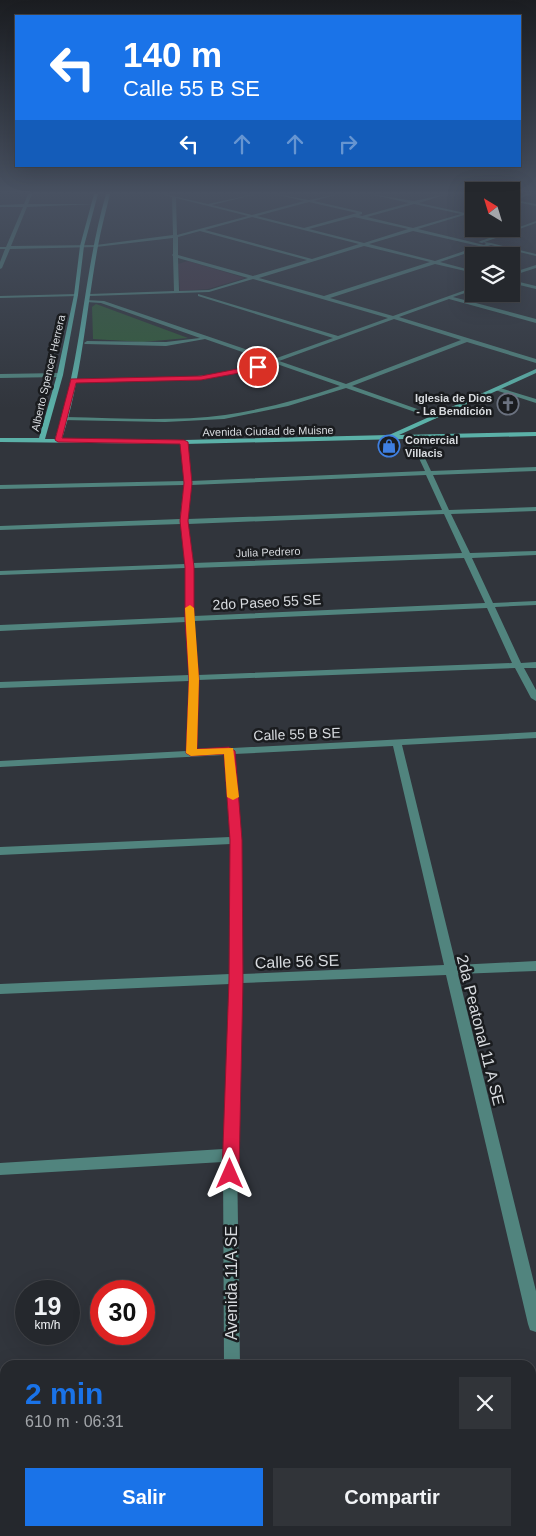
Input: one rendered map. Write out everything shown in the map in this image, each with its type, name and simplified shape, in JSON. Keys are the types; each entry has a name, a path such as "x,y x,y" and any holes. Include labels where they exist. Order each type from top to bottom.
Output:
{"street":[{"name":"Alberto Spencer Herrera","path":"42,439 60,376 76,295 80,266"},
{"name":"Alberto Spencer Herrera","path":"58,440 65,419 73,381 94,266"},
{"path":"175,266 177,293"},
{"path":"211,266 392,317 536,361"},
{"path":"90,294 208,292 294,266"},
{"path":"323,298 424,266"},
{"path":"450,266 465,270"},
{"path":"520,272 536,266"},
{"path":"520,284 536,288"},
{"path":"73,381 201,378 275,362 465,291"},
{"path":"194,293 339,338"},
{"path":"0,297 76,295"},
{"path":"447,297 536,321"},
{"path":"88,301 102,302 435,417"},
{"path":"87,342 160,344 203,338"},
{"path":"65,419 219,417 248,413 346,387 466,340"},
{"path":"387,439 536,371"},
{"path":"0,376 60,376"},
{"path":"496,389 536,401"},
{"name":"Avenida Ciudad de Muisne","path":"0,440 184,442 387,439 536,434"},
{"path":"412,437 518,666 536,698"},
{"path":"184,442 188,483 184,521 189,567 194,679 191,753"},
{"path":"0,487 188,483 536,470"},
{"path":"0,528 536,509"},
{"name":"Julia Pedrero","path":"0,573 536,552"},
{"name":"2do Paseo 55 SE","path":"0,628 536,603"},
{"path":"0,685 536,665"},
{"name":"Calle 55 B SE","path":"0,764 536,736"},
{"name":"2da Peatonal 11 A SE","path":"397,744 536,1324"},
{"name":"Avenida 11A SE","path":"229,751 236,840 236,980 230,1155 232,1360"},
{"path":"0,851 236,840"},
{"name":"Calle 56 SE","path":"0,989 536,966"},
{"path":"0,1169 230,1155"}],"shaded area":[{"path":"178,266 204,266 245,278 208,289 180,291"}],"green space":[{"path":"96,304 188,338 142,342 93,339 92,307"}],"slow traffic":[{"path":"190,608 194,679 191,753 229,751 233,797"}],"place":[{"name":"Iglesia de Dios - La Bendición","path":"508,404"},
{"name":"Comercial Villacis","path":"389,446"}],"route":[{"path":"230,1174 237,946 236,840 229,751 191,753 194,679 189,567 184,521 188,483 184,442 58,440 65,419 73,381 201,378 258,367"}]}
